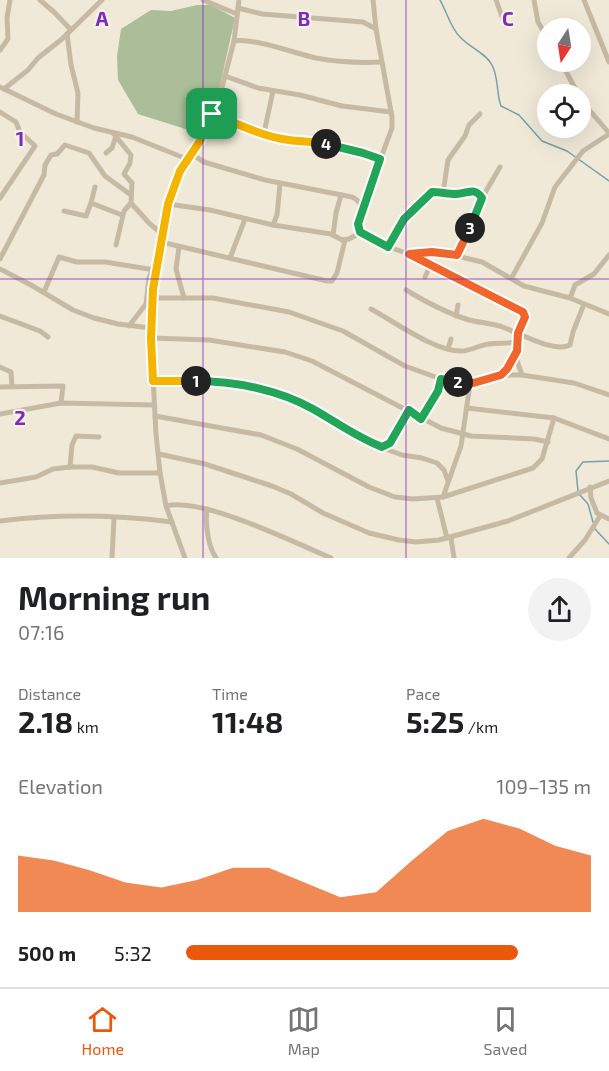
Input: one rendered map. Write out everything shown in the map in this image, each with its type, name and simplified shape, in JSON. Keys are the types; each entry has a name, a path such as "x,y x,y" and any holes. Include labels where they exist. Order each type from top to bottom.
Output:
{"street":[{"path":"0,50 8,39 7,18 10,0"},
{"path":"40,0 55,13 69,32 71,65 78,93 77,122"},
{"path":"102,0 69,32 2,88 42,109 114,134 132,137 204,162 280,184 352,197 360,202 362,211"},
{"path":"203,0 238,11 363,22 376,29"},
{"path":"185,558 166,506 160,473 151,338 154,270 175,182 200,141 225,76 234,41 239,0"},
{"path":"373,0 392,128 357,227 360,232 388,247 409,254 523,312 525,317 518,333 519,346 507,369 501,375"},
{"path":"496,0 505,25"},
{"path":"534,0 537,18"},
{"path":"584,0 609,62"},
{"path":"234,41 261,44 319,58 360,63 381,62"},
{"path":"225,76 258,88 300,94 342,106 391,112"},
{"path":"264,134 273,91"},
{"path":"0,112 15,122 20,132 35,146 0,198"},
{"path":"512,277 542,223 555,187 583,151 609,133 591,112"},
{"path":"212,114 264,134 289,140 318,142 380,159"},
{"path":"442,193 448,160 465,136 469,125 480,114"},
{"path":"106,153 112,148 114,134"},
{"path":"114,134 131,155 130,163 123,174 132,183 131,203 162,234"},
{"path":"0,259 44,175 47,160 65,145 88,153 105,176 130,195"},
{"path":"457,255 482,198 500,167"},
{"path":"273,225 277,215 280,184"},
{"path":"64,212 86,216 95,187"},
{"path":"388,247 404,219 432,192 457,194 469,190 476,192 482,198"},
{"path":"333,235 341,195"},
{"path":"91,203 122,215"},
{"path":"116,245 122,215 126,206 131,203"},
{"path":"168,204 210,210 273,225 333,235 345,240"},
{"path":"230,258 245,219"},
{"path":"161,242 332,281 337,273 345,240 360,232"},
{"path":"179,247 176,269 184,298"},
{"path":"409,254 432,252 457,255 490,265 531,288 570,298 609,314"},
{"path":"570,298 574,285 594,274 609,255"},
{"path":"44,292 59,256 77,262 105,262 154,270"},
{"path":"425,277 430,266"},
{"path":"0,269 82,314 106,322 151,328"},
{"path":"129,326 147,304 149,278 154,270"},
{"path":"406,290 456,316 496,325 551,346 568,347 584,304"},
{"path":"152,298 226,299 253,307 290,312 344,331 405,366 441,379 470,384 501,375 522,375 574,383 609,395"},
{"path":"456,316 458,305"},
{"path":"371,309 426,340 448,349 466,351 485,344 509,344 517,341"},
{"path":"0,316 40,331 48,337"},
{"path":"151,338 209,340 285,352 312,362 441,428 463,434 548,442"},
{"path":"448,349 451,339"},
{"path":"515,355 522,375"},
{"path":"0,367 11,372 12,386"},
{"path":"421,419 438,391 441,379"},
{"path":"153,381 208,381 254,388 296,401 365,441 402,455 422,458 437,464 444,470 448,481"},
{"path":"454,558 440,497 458,457 470,384"},
{"path":"0,387 63,386 61,404"},
{"path":"0,414 61,404 154,405"},
{"path":"467,408 554,418 609,439"},
{"path":"382,447 390,443 409,410"},
{"path":"155,416 261,435 297,449 369,487 389,495 413,499 440,497 533,468 542,459 554,418"},
{"path":"70,467 76,436 99,437"},
{"path":"159,454 205,464 272,486 291,494 323,513 369,533 416,542 449,538 514,519 609,481"},
{"path":"0,483 36,477 53,469 70,467 92,467 119,473 160,473"},
{"path":"590,487 591,498 597,513 609,519"},
{"path":"166,506 183,504 207,509 331,558"},
{"path":"207,509 206,524 212,551 216,558"},
{"path":"0,521 126,516 172,522"},
{"path":"569,558 585,540 600,516"},
{"path":"112,558 114,518"}],"green space":[{"path":"197,5 211,5 235,18 219,90 198,133 138,114 118,80 117,56 121,29 151,10 171,11"}],"waterway":[{"path":"440,0 457,33 492,65 501,106 519,115 542,141 567,151 609,181"},
{"path":"578,491 576,471 583,462 609,461"},
{"path":"580,495 588,504 593,522"},
{"path":"595,529 609,544"}],"route":[{"path":"212,114 275,137 318,142 380,159 357,227 360,232 388,247 398,226 432,192 457,194 469,190 480,195 482,198 457,255 432,252 409,254 523,312 525,317 517,341 519,346 507,369 501,375 470,384 441,379 438,391 421,419 409,410 390,443 382,447 365,441 312,408 254,388 208,381 153,381 151,338 153,289 168,204 180,171 200,141 212,114"}]}
